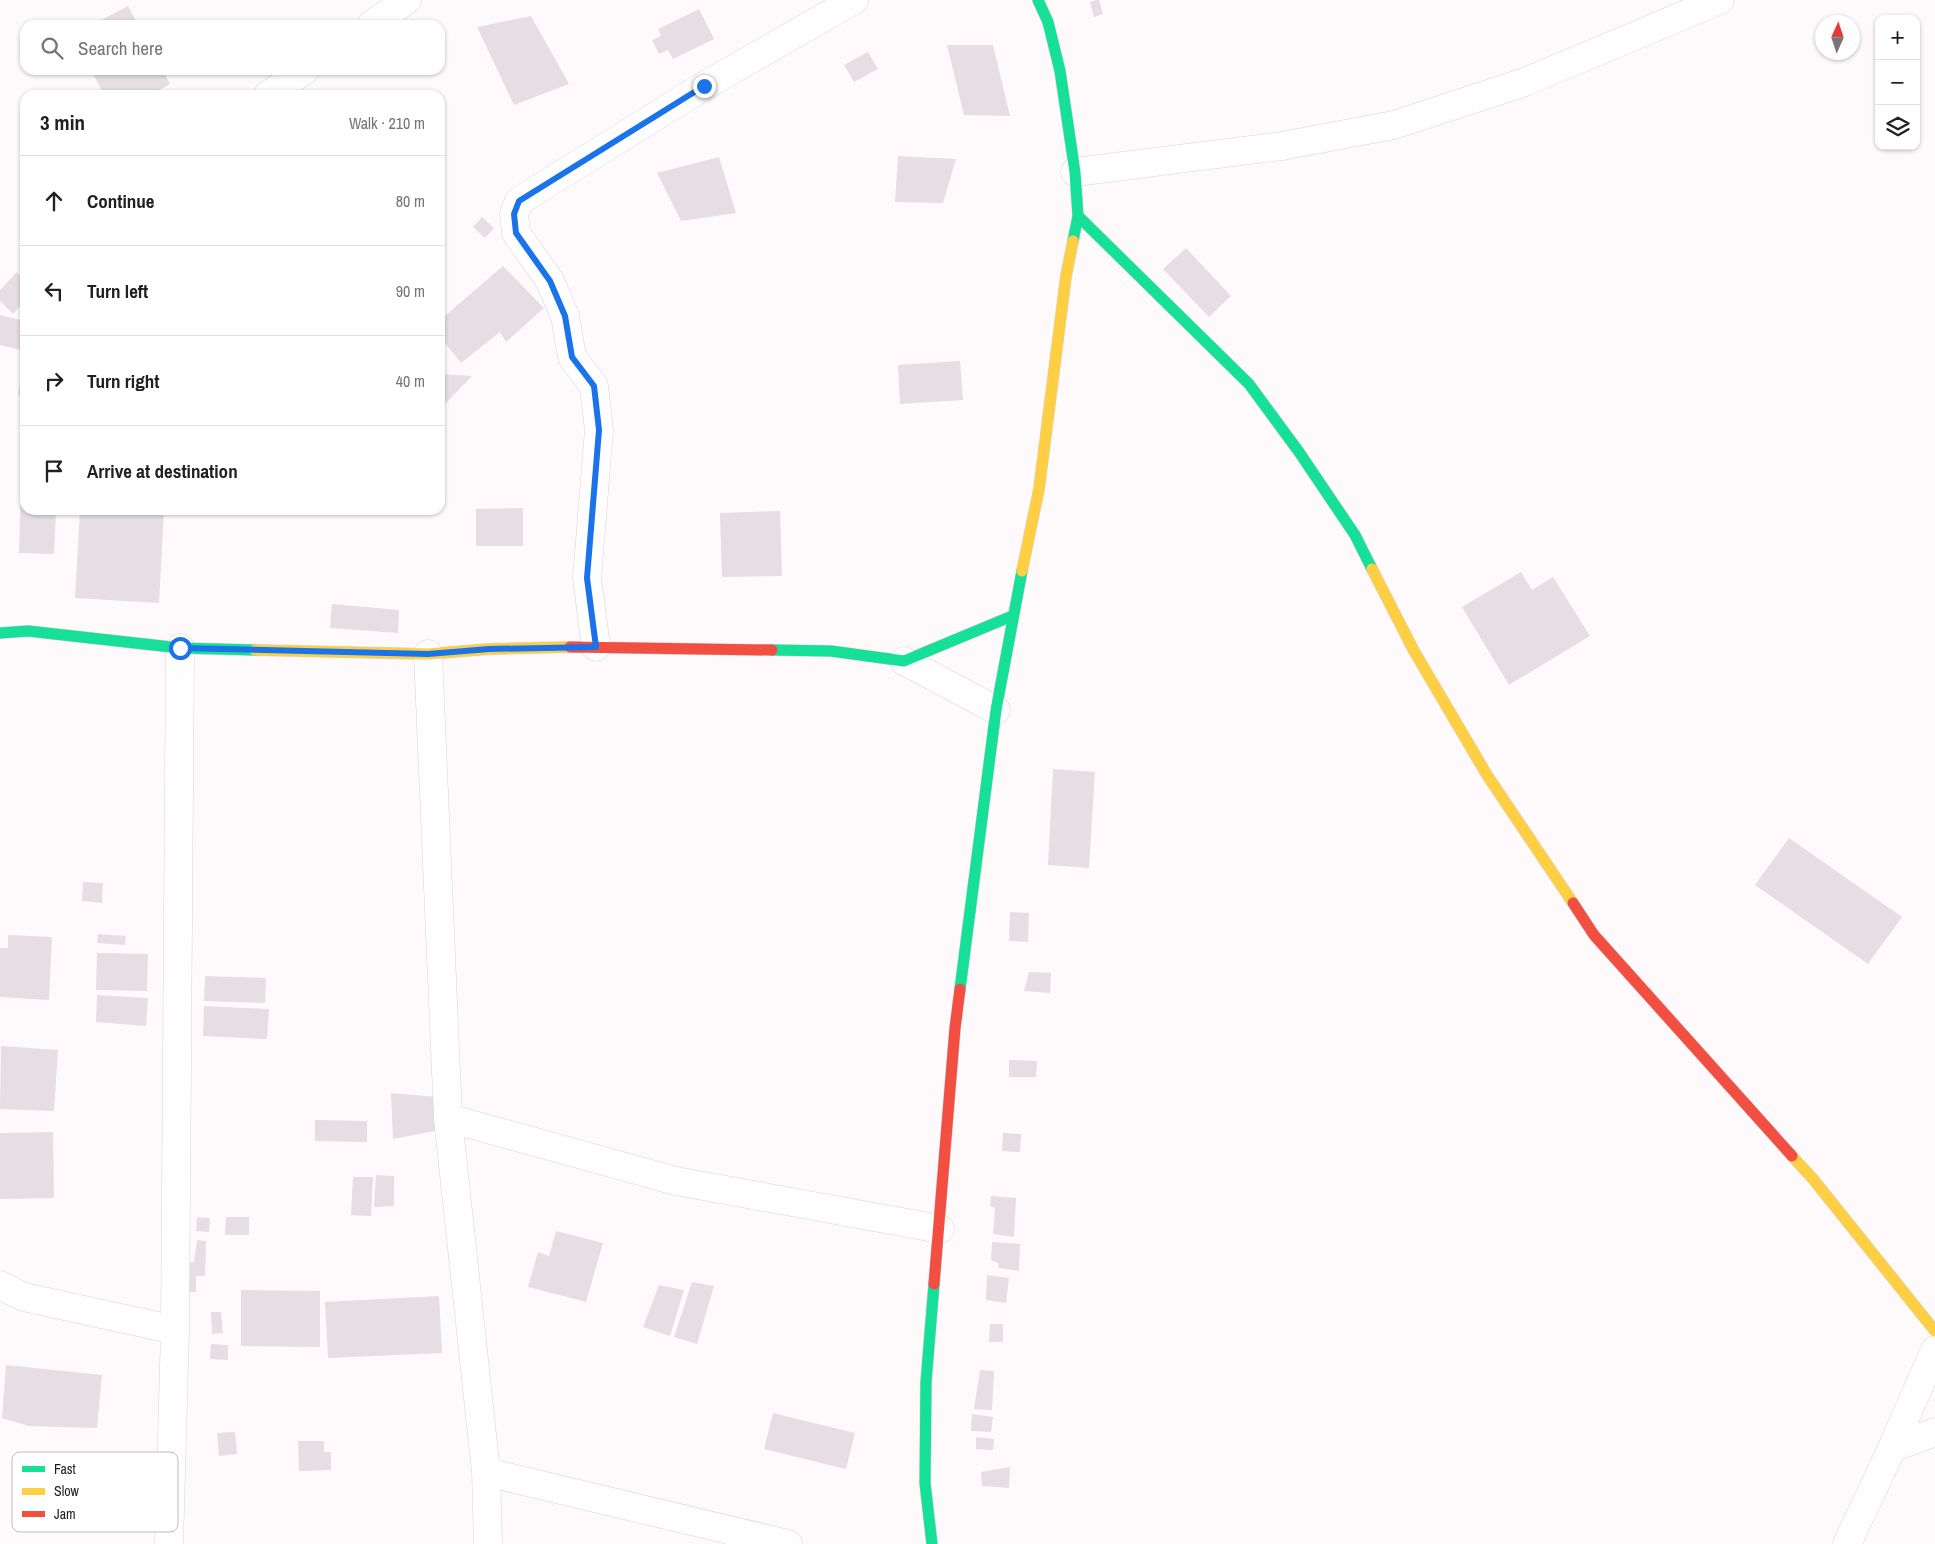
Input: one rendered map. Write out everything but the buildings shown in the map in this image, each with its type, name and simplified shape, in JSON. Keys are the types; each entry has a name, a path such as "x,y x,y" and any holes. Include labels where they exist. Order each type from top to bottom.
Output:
{"street":[{"path":"378,20 407,0"},
{"path":"596,647 587,578 599,430 594,386 572,357 565,316 550,281 516,233 514,214 519,201 704,86 854,0"},
{"path":"932,1544 925,1483 926,1382 955,1028 996,710 1012,616 1039,489 1066,276 1078,216 1075,172 1060,71 1048,22 1038,0"},
{"path":"1075,172 1282,146 1394,125 1525,82 1720,0"},
{"path":"275,90 298,75"},
{"path":"1078,216 1249,384 1299,452 1355,535 1414,651 1487,775 1594,935 1813,1179 1935,1331"},
{"path":"904,661 1012,616"},
{"path":"0,633 28,632 180,648 428,654 489,649 596,647 830,651 904,661 996,710"},
{"path":"172,1452 175,1330 180,648"},
{"path":"428,654 448,1118 486,1472 488,1544"},
{"path":"448,1118 676,1181 940,1229"},
{"path":"0,1285 24,1297 175,1330"},
{"path":"1847,1544 1935,1350"},
{"path":"1892,1448 1935,1432"},
{"path":"486,1472 788,1544"}],"traffic: fast":[{"path":"1038,0 1048,22 1060,71 1075,172 1078,216 1073,241"},
{"path":"1078,216 1249,384 1299,452 1355,535 1372,569"},
{"path":"960,989 996,710 1022,571"},
{"path":"772,650 831,651 904,661 1012,616"},
{"path":"0,633 28,631 180,648 255,650"},
{"path":"932,1544 925,1483 926,1382 934,1284"}],"traffic: slow":[{"path":"1022,571 1039,489 1066,276 1073,241"},
{"path":"1372,569 1414,651 1487,775 1573,903"},
{"path":"255,650 428,654 489,649 570,647"},
{"path":"1792,1156 1813,1179 1935,1331"}],"traffic: jam":[{"path":"570,647 772,650"},
{"path":"1573,903 1594,935 1792,1156"},
{"path":"934,1284 955,1028 960,989"}],"route":[{"path":"180,648 428,654 489,649 596,647 587,578 599,430 594,386 572,357 565,316 550,281 516,233 514,214 519,201 704,86"}]}
